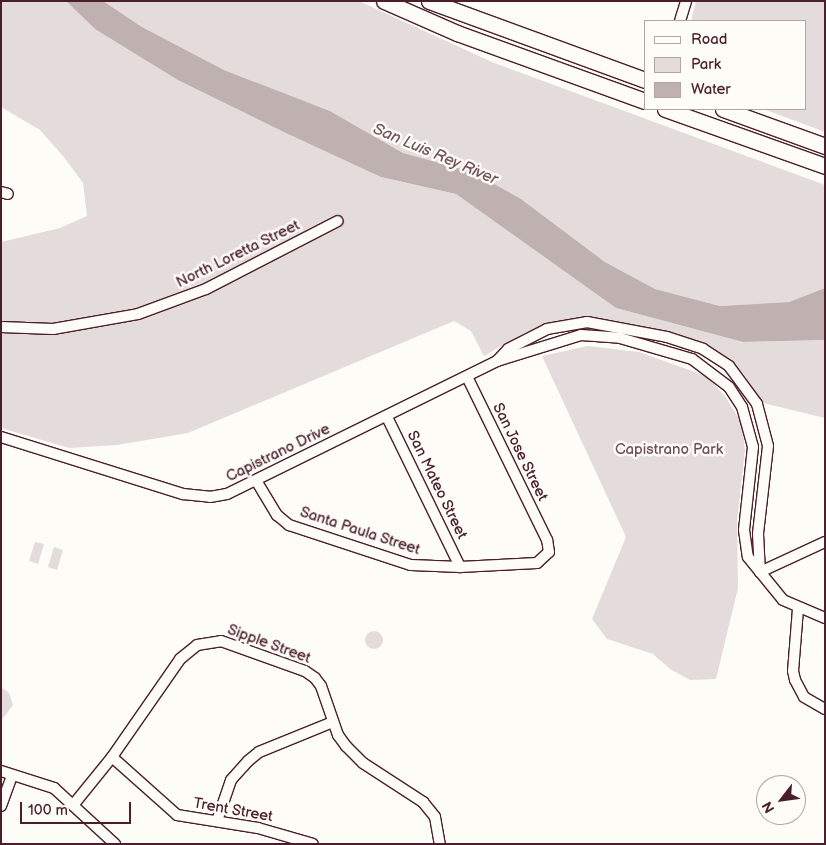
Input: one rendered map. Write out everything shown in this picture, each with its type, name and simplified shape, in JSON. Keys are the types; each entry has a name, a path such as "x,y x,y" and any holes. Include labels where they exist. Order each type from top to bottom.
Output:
{"highway":[{"path":"384,1 458,32 644,101"},
{"path":"429,1 644,80"},
{"path":"668,110 825,166"},
{"path":"726,110 825,146"}],"street":[{"path":"680,20 686,1"},
{"name":"North Loretta Street","path":"1,327 54,329 138,314 206,289 338,221"},
{"name":"Capistrano Drive","path":"497,361 508,349 547,329 588,322 667,337 703,349 729,366 757,404 768,446 758,534 760,572"},
{"name":"Capistrano Drive","path":"1,437 183,494 210,497 227,494 256,482 497,361 581,335 620,338 692,358 729,387 748,423 753,464 745,543 748,557 777,595 798,609 825,618"},
{"name":"San Jose Street","path":"467,377 547,540"},
{"name":"San Mateo Street","path":"387,417 460,566"},
{"name":"Santa Paula Street","path":"256,482 277,514 303,532 411,565 460,566 537,563 549,552 547,540"},
{"path":"760,572 825,542"},
{"path":"798,609 793,671 795,680 804,697 825,709"},
{"name":"Sipple Street","path":"74,804 112,757 180,659 197,646 221,640 305,670 322,686 333,722 353,755 414,794 431,810 440,844"},
{"path":"217,821 231,780 248,761 259,752 333,722"},
{"name":"Trent Street","path":"112,757 177,815 258,828 311,843"},
{"path":"1,771 54,788 74,804 116,844"},
{"path":"1,806 12,774"}],"green space":[{"path":"1,1 66,1 95,29 381,177 456,194 616,308 743,342 825,340 825,418 763,403 742,372 696,343 642,327 584,317 526,332 484,356 471,331 454,321 188,433 117,445 69,448 1,428 1,242 60,228 87,216 83,183 63,156 40,130 1,107"},
{"path":"103,1 359,1 492,62 825,185 825,288 789,302 720,306 655,289 605,262 521,199 473,172 403,153 330,111 224,70 142,27"},
{"path":"696,1 825,1 825,132 766,110 806,110 806,20 691,20"},
{"name":"Capistrano Park","path":"588,346 639,352 706,376 725,396 742,424 745,450 737,522 738,588 716,679 690,680 670,669 653,654 607,639 592,619 626,537 542,356"},
{"path":"35,542 44,544 38,564 29,561"},
{"path":"54,547 63,550 57,570 48,567"},
{"path":"374,631 380,634 383,640 380,646 374,649 368,646 365,640 368,634"},
{"path":"1,687 9,693 13,705 1,721"}],"water":[{"path":"66,1 103,1 142,27 224,70 330,111 403,153 473,172 521,199 605,262 655,289 720,306 789,302 825,288 825,340 743,342 616,308 456,194 381,177 178,80 95,29"}],"water label":[{"name":"San Luis Rey River","path":"435,155"}]}
